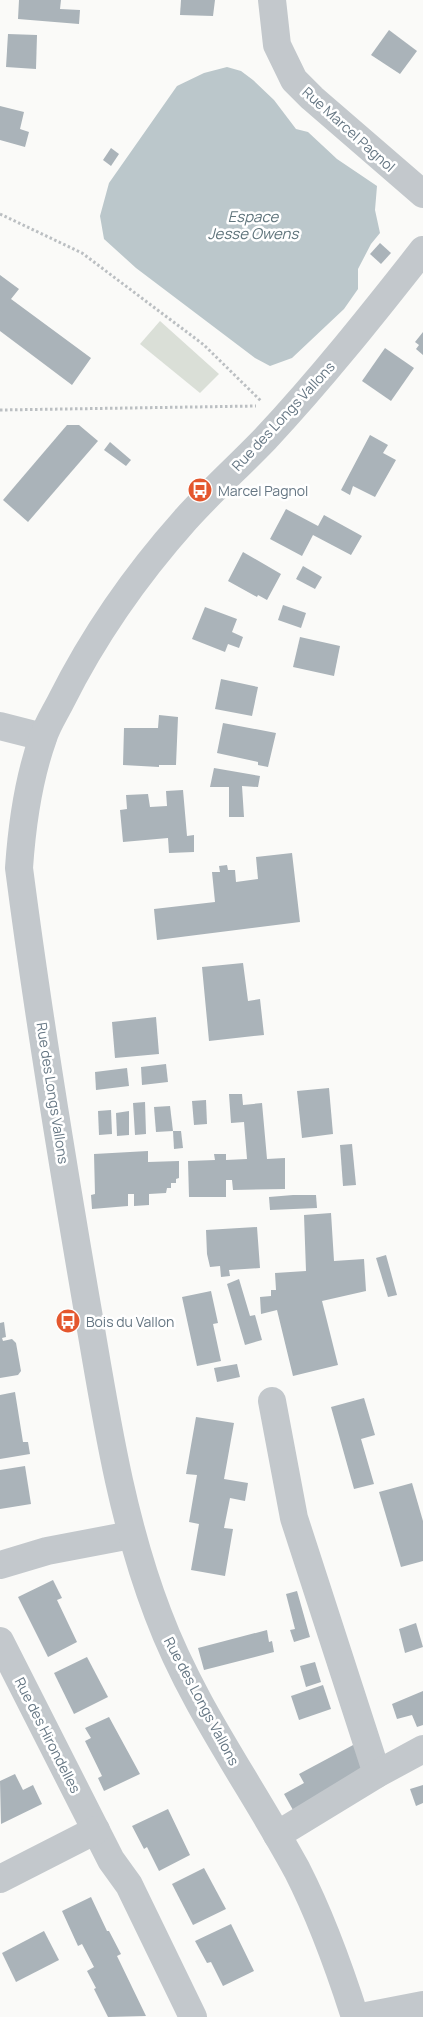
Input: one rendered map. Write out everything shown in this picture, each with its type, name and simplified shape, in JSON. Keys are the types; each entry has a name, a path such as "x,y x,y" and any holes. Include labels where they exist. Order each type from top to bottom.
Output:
{"street":[{"name":"Rue Marcel Pagnol","path":"272,0 277,45 294,80 312,98 423,194"},
{"name":"Rue des Longs Vallons","path":"355,2017 316,1911 277,1835 204,1709 167,1639 131,1535 114,1456 78,1254 19,868 21,833 28,793 43,737 76,672 102,627 142,572 186,519 266,438 307,392 358,333 423,250"},
{"path":"0,726 43,737"},
{"path":"272,1401 294,1518 377,1774"},
{"path":"0,1565 47,1551 131,1535"},
{"name":"Rue des Hirondelles","path":"0,1641 111,1860 129,1885 192,2017"},
{"path":"277,1835 377,1774 423,1749"},
{"path":"0,1879 96,1830"},
{"path":"361,2017 423,2005"}],"path":[{"path":"0,214 82,253 204,345 266,406 0,410"}],"shaded area":[{"path":"160,321 219,374 200,393 140,344"}],"water":[{"name":"Espace Jesse Owens","path":"227,67 241,71 253,80 274,100 296,129 308,132 337,159 377,186 375,210 380,233 371,244 358,269 358,289 344,309 292,358 270,366 255,358 136,268 104,239 100,216 109,183 177,86 204,73"}],"building":[{"path":"19,0 61,0 60,9 80,10 79,24 18,19"},
{"path":"181,0 215,0 213,16 180,15"},
{"path":"389,30 417,51 400,74 371,55"},
{"path":"8,34 37,35 36,69 6,67"},
{"path":"0,106 24,112 20,129 29,132 25,147 0,140"},
{"path":"111,148 119,154 111,166 103,160"},
{"path":"380,243 391,253 381,264 370,254"},
{"path":"0,275 19,289 11,299 91,358 72,385 0,331"},
{"path":"423,332 423,355 416,349 419,345 415,342"},
{"path":"385,348 414,368 391,401 362,381"},
{"path":"67,425 79,425 98,441 28,522 3,500"},
{"path":"370,435 388,445 383,453 396,460 375,497 353,486 350,495 341,490"},
{"path":"110,442 131,460 126,466 104,450"},
{"path":"286,509 318,526 324,515 362,536 351,555 313,535 302,556 270,539"},
{"path":"243,552 281,574 267,600 258,595 257,597 228,581"},
{"path":"303,566 322,577 315,589 296,579"},
{"path":"283,605 306,613 301,628 278,620"},
{"path":"205,607 237,619 232,632 243,637 239,648 228,644 225,652 192,639"},
{"path":"300,637 340,646 334,676 293,667"},
{"path":"221,679 258,687 252,716 215,709"},
{"path":"159,715 178,717 176,765 159,765 159,767 123,765 124,728 158,728"},
{"path":"223,723 276,733 268,767 258,765 258,762 217,753"},
{"path":"214,768 260,776 258,787 242,786 244,817 229,817 229,787 210,787"},
{"path":"183,790 187,836 194,835 194,852 169,853 168,838 123,842 120,810 127,809 126,795 148,794 150,807 167,806 166,791"},
{"path":"292,853 300,922 157,940 154,909 215,902 212,872 220,872 219,866 227,865 228,870 235,870 236,882 258,879 256,857"},
{"path":"243,963 248,1001 260,999 264,1035 209,1041 202,967"},
{"path":"156,1017 159,1054 115,1058 112,1022"},
{"path":"166,1064 168,1082 142,1085 141,1067"},
{"path":"127,1068 129,1086 96,1090 95,1072"},
{"path":"329,1088 333,1134 302,1138 297,1091"},
{"path":"229,1094 242,1094 243,1105 262,1103 267,1159 285,1158 285,1189 233,1190 232,1180 226,1180 226,1197 189,1197 188,1161 215,1160 214,1154 226,1154 226,1160 247,1159 244,1122 231,1123"},
{"path":"206,1100 207,1124 194,1125 192,1101"},
{"path":"145,1102 146,1134 135,1135 133,1103"},
{"path":"170,1106 173,1131 156,1132 154,1107"},
{"path":"111,1110 112,1134 99,1135 98,1111"},
{"path":"129,1111 129,1135 117,1136 116,1113"},
{"path":"173,1131 181,1131 183,1148 174,1149"},
{"path":"352,1144 356,1185 343,1186 340,1145"},
{"path":"148,1151 148,1162 179,1161 179,1178 176,1179 176,1183 171,1183 171,1188 167,1188 166,1193 149,1194 149,1205 134,1206 134,1194 128,1194 128,1206 92,1209 91,1195 95,1194 94,1154"},
{"path":"316,1195 317,1208 270,1210 269,1197"},
{"path":"331,1213 334,1261 364,1259 366,1291 322,1301 338,1365 293,1376 277,1310 261,1314 260,1297 271,1296 271,1290 276,1290 275,1273 306,1271 304,1215"},
{"path":"257,1227 260,1268 229,1270 230,1276 221,1277 220,1266 210,1267 207,1254 206,1230"},
{"path":"386,1255 397,1295 388,1297 376,1258"},
{"path":"239,1279 250,1316 255,1315 262,1340 245,1345 227,1284"},
{"path":"211,1291 218,1323 213,1324 221,1361 197,1366 182,1297"},
{"path":"4,1322 6,1337 2,1338 3,1341 12,1339 16,1343 21,1371 18,1375 0,1378 0,1323"},
{"path":"237,1364 240,1377 217,1382 214,1368"},
{"path":"15,1392 23,1442 28,1442 30,1454 0,1459 0,1395"},
{"path":"364,1398 375,1435 361,1439 374,1484 354,1489 331,1407"},
{"path":"196,1417 234,1423 224,1479 248,1483 245,1501 230,1498 224,1528 233,1529 225,1576 191,1570 199,1524 189,1522 197,1475 186,1474"},
{"path":"25,1466 31,1504 0,1509 0,1470"},
{"path":"412,1483 423,1521 423,1561 401,1567 379,1492"},
{"path":"53,1580 62,1598 57,1600 77,1642 48,1657 18,1597"},
{"path":"297,1591 310,1637 294,1642 290,1630 295,1629 286,1594"},
{"path":"416,1623 423,1647 405,1653 399,1629"},
{"path":"267,1630 269,1642 272,1641 274,1652 204,1670 198,1648"},
{"path":"87,1657 108,1697 74,1714 54,1673"},
{"path":"315,1662 321,1682 306,1687 300,1666"},
{"path":"323,1685 331,1709 299,1720 291,1696"},
{"path":"423,1691 423,1725 417,1727 412,1715 397,1719 392,1704"},
{"path":"109,1717 140,1774 104,1791 98,1778 102,1776 85,1741 91,1738 85,1728"},
{"path":"355,1744 363,1771 293,1810 284,1794 304,1783 299,1774"},
{"path":"15,1774 23,1790 33,1785 42,1804 1,1824 0,1781"},
{"path":"423,1785 423,1803 416,1806 410,1789"},
{"path":"168,1809 190,1855 159,1871 147,1847 144,1849 132,1826"},
{"path":"204,1868 226,1909 193,1925 172,1884"},
{"path":"91,1897 107,1931 109,1931 121,1954 117,1956 146,2016 108,2017 94,1989 96,1988 87,1971 94,1967 82,1944 78,1946 62,1911"},
{"path":"231,1924 254,1971 223,1986 211,1962 207,1963 195,1941"},
{"path":"44,1931 59,1960 16,1982 2,1953"}],"place":[{"name":"Marcel Pagnol","path":"200,490"},
{"name":"Bois du Vallon","path":"68,1321"}]}
